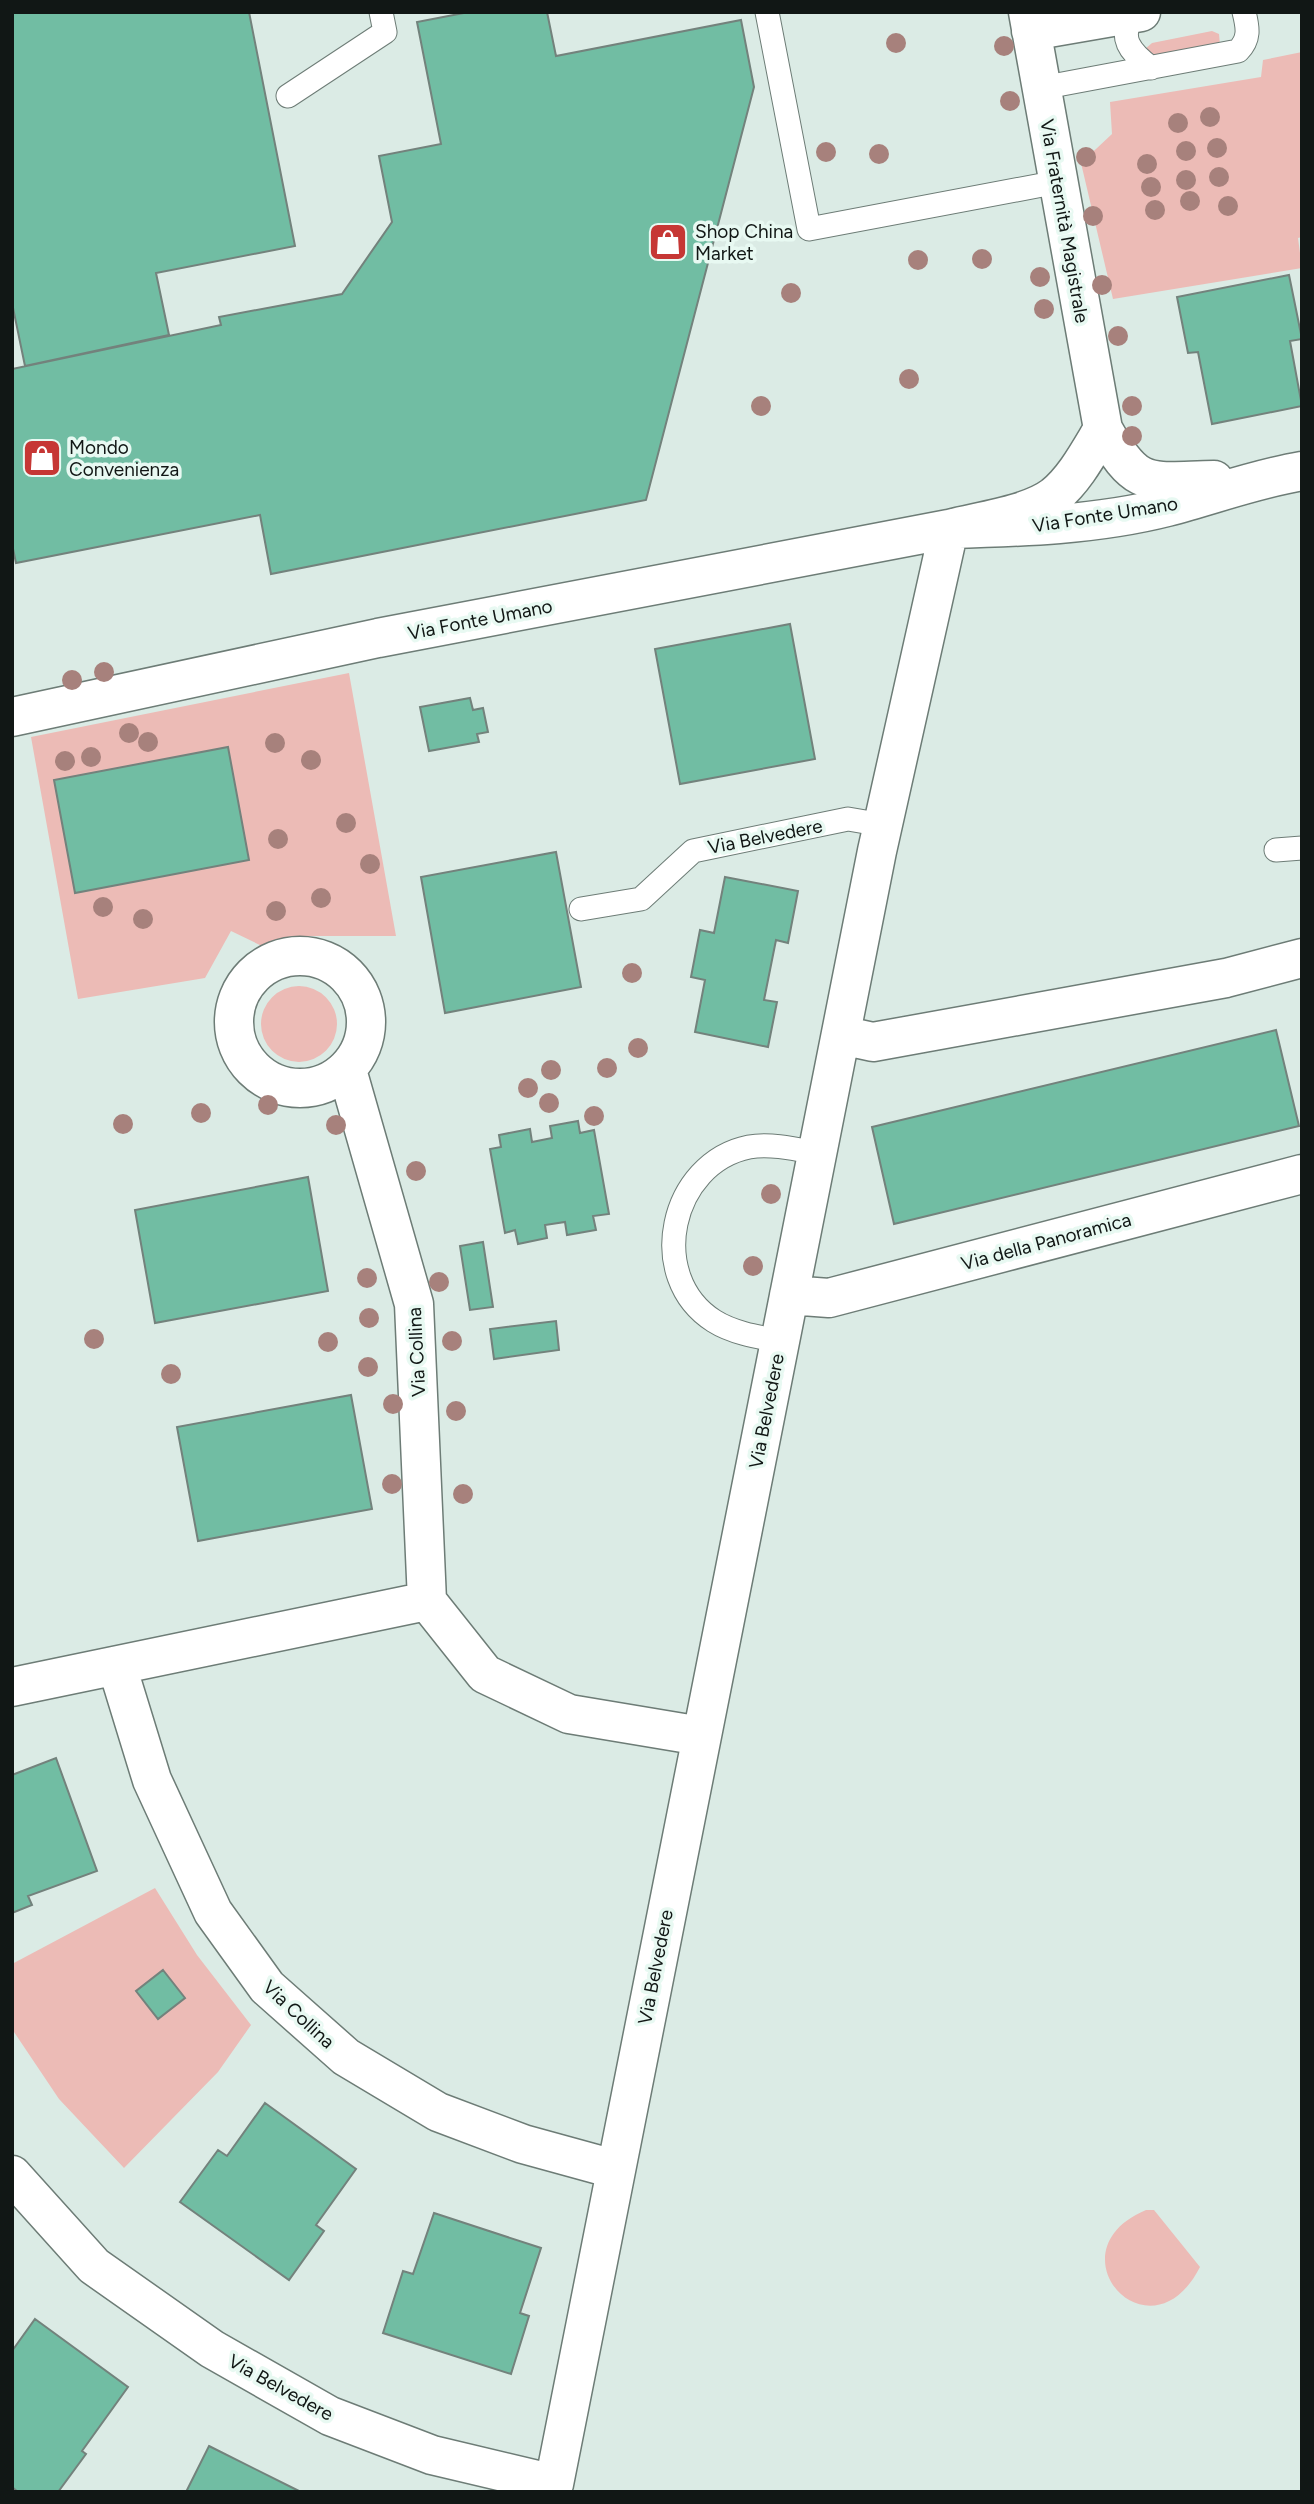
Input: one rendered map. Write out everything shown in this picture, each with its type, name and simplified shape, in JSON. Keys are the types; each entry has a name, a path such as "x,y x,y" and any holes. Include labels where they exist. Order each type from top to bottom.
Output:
{"street":[{"path":"1029,22 1138,13"},
{"name":"Via Fraternità Magistrale","path":"1029,22 1102,429"},
{"name":"Via Fonte Umano","path":"1102,429 1121,461 1138,477 1164,481 1258,479"},
{"name":"Via Fonte Umano","path":"12,717 366,640 949,529 1018,512 1053,496 1085,461 1102,429"},
{"name":"Via Fonte Umano","path":"949,529 1043,527 1166,507 1258,479 1302,471"},
{"name":"Via Belvedere","path":"12,2175 94,2266 224,2356 330,2416 432,2455 554,2484 614,2169 883,825 949,529"},
{"path":"841,1035 873,1042 1226,978 1302,958"},
{"name":"Via Collina","path":"346,1070 414,1304 427,1601"},
{"name":"Via della Panoramica","path":"789,1295 829,1298 1302,1174"},
{"path":"12,1687 427,1601 485,1674 569,1714 701,1736"},
{"name":"Via Collina","path":"117,1666 152,1780 212,1912 267,1987 346,2057 438,2112 523,2144 614,2169"}],"lane":[{"path":"288,96 385,32 381,12"},
{"path":"767,12 809,229 1058,182"},
{"path":"1041,88 1238,51 1246,43 1248,29 1244,12"},
{"path":"1138,13 1126,30 1126,41 1137,58 1151,68"},
{"name":"Via Belvedere","path":"581,909 641,899 693,851 848,819 883,825"},
{"path":"1276,850 1302,848"},
{"path":"780,1340 748,1335 714,1321 688,1294 674,1260 674,1222 688,1188 715,1161 749,1147 786,1147 817,1153"}],"shaded area":[{"path":"1212,31 1219,34 1220,45 1154,59 1145,49 1152,43"},
{"path":"1302,52 1302,237 1298,238 1302,268 1113,299 1081,163 1112,134 1110,102 1261,77 1263,60"},
{"path":"349,673 396,936 306,936 264,947 231,931 205,978 78,999 31,737"},
{"path":"307,986 320,992 331,1003 337,1016 335,1039 320,1056 307,1062 291,1062 278,1056 263,1039 261,1016 267,1003 284,988"},
{"path":"155,1888 197,1955 251,2025 218,2072 124,2168 59,2099 12,2029 12,1964"},
{"path":"1146,2210 1154,2210 1200,2267 1179,2294 1157,2305 1135,2303 1118,2291 1107,2272 1106,2250 1118,2228"}],"building":[{"path":"12,12 249,12 295,246 156,273 169,335 25,366 12,303"},
{"path":"469,12 547,12 556,56 741,20 754,87 646,500 271,574 260,515 16,563 12,544 12,369 221,325 219,317 342,294 392,222 379,156 441,144 417,22"},
{"path":"1289,275 1302,339 1290,341 1302,406 1212,424 1198,352 1188,353 1177,297"},
{"path":"790,624 815,759 680,784 655,649"},
{"path":"470,698 473,710 483,708 488,732 477,734 479,742 429,751 420,707"},
{"path":"228,747 249,860 75,893 54,780"},
{"path":"556,852 581,987 445,1013 421,877"},
{"path":"725,877 798,891 788,943 776,940 764,1000 777,1002 768,1047 695,1032 705,980 691,977 700,930 714,933"},
{"path":"1276,1030 1299,1126 894,1224 872,1127"},
{"path":"578,1121 580,1133 594,1130 609,1214 593,1216 596,1230 567,1235 565,1222 545,1225 547,1238 518,1244 515,1230 505,1233 490,1149 501,1147 499,1135 530,1129 532,1142 552,1138 550,1126"},
{"path":"308,1177 328,1291 155,1323 135,1210"},
{"path":"483,1242 493,1307 470,1310 460,1246"},
{"path":"556,1321 559,1350 494,1359 490,1329"},
{"path":"351,1395 372,1509 198,1541 177,1427"},
{"path":"56,1758 97,1871 28,1896 32,1905 12,1913 12,1775"},
{"path":"163,1970 185,1998 158,2019 136,1991"},
{"path":"265,2103 356,2169 316,2225 324,2231 289,2280 180,2202 218,2150 227,2156"},
{"path":"434,2213 541,2248 520,2313 529,2316 511,2374 383,2333 403,2271 413,2274"},
{"path":"35,2319 128,2387 82,2451 86,2454 58,2492 18,2492 12,2487 12,2351"},
{"path":"209,2446 301,2492 186,2492"}],"place":[{"name":"Shop China Market","path":"668,242"},
{"name":"Mondo Convenienza","path":"42,458"}]}
